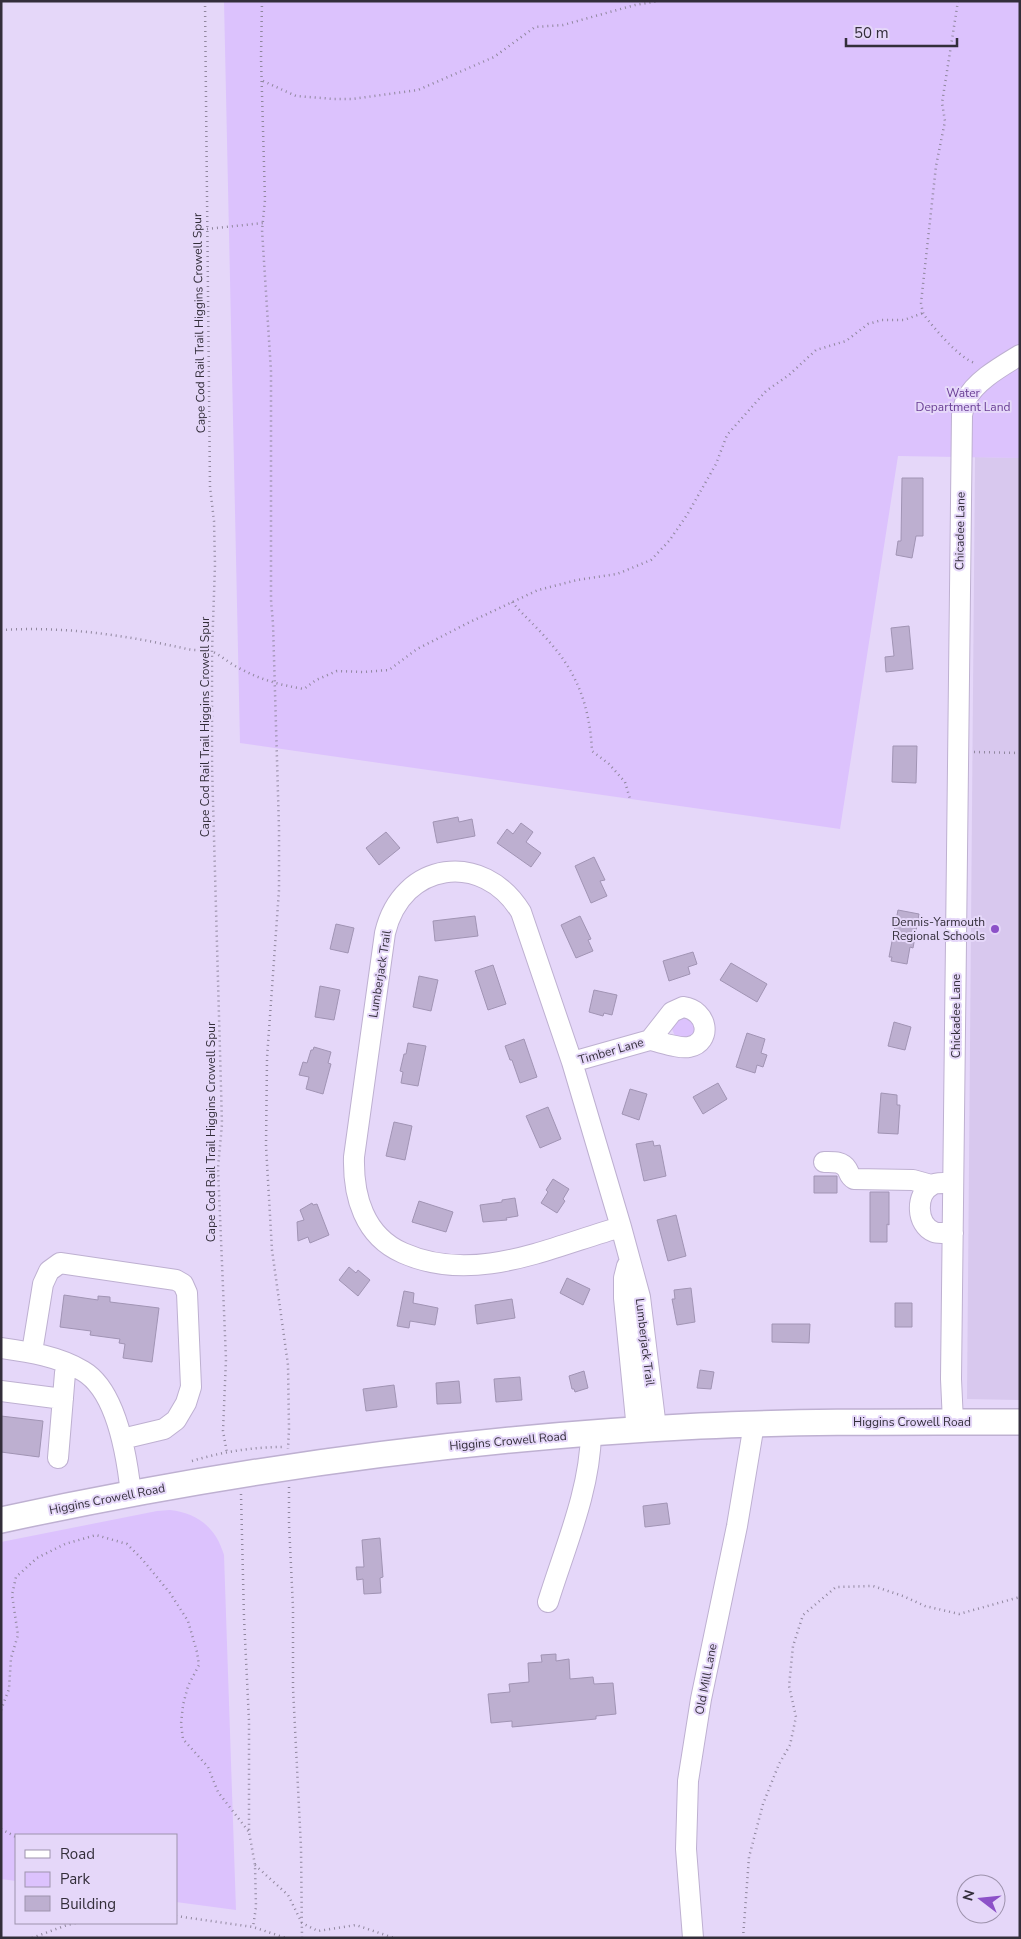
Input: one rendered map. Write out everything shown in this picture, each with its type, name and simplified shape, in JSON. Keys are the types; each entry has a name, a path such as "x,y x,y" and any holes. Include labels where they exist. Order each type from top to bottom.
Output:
{"main road":[{"name":"Higgins Crowell Road","path":"1,1520 240,1474 436,1448 591,1433 754,1424 1020,1422"}],"street":[{"name":"Chicadee Lane","path":"958,609 962,415 966,399 981,382 996,369 1020,355"},
{"name":"Chickadee Lane","path":"952,1422 958,609"},
{"name":"Lumberjack Trail","path":"621,1227 523,1257 459,1266 427,1261 406,1254 388,1245 373,1230 360,1208 354,1182 355,1146 385,933 394,907 413,885 433,874 445,872 481,876 497,884 507,892 521,912 572,1062 621,1227 640,1297 639,1357 647,1429"},
{"name":"Timber Lane","path":"572,1062 650,1040"},
{"path":"824,1162 841,1163 854,1179 913,1180 931,1185 954,1183"},
{"path":"931,1185 924,1192 920,1201 924,1224 932,1231 953,1232"},
{"path":"32,1352 42,1284 49,1271 60,1263 176,1280 183,1284 187,1293 191,1388 186,1403 176,1420 164,1429 122,1439"},
{"path":"1,1348 32,1352 54,1358 84,1371 102,1391 112,1410 122,1439 131,1494"},
{"path":"58,1458 65,1373 68,1364"},
{"path":"1,1391 63,1399"},
{"name":"Old Mill Lane","path":"693,1938 686,1849 688,1781 701,1699 737,1526 754,1424"},
{"path":"548,1602 586,1483 591,1433"}],"path":[{"name":"Cape Cod Rail Trail Higgins Crowell Spur","path":"205,1 210,487 214,522 215,565 212,652 212,765 222,1124 218,1168 226,1359 223,1431 228,1453"},
{"path":"262,1 261,58 265,200 263,223 271,370 270,600 279,828 279,890 267,1050 266,1146 272,1250 288,1365 290,1429 288,1447 290,1468 288,1524 293,1608 302,1938"},
{"path":"263,81 296,96 334,99 352,99 418,90 494,57 534,28 563,25 634,5 658,1"},
{"path":"958,1 942,103 945,121 936,166 921,303 923,313 945,339 969,361 996,369"},
{"path":"207,229 263,223"},
{"path":"1,630 35,628 94,632 145,639 190,650 212,652 240,669 274,684 304,689 316,680 337,671 389,670 417,649 538,590 577,580 617,574 651,560 669,541 687,515 716,464 728,435 766,391 789,375 816,350 846,341 868,324 882,320 904,320 923,313"},
{"path":"512,602 552,644 571,672 582,692 591,734 592,751 609,764 625,782 630,799"},
{"path":"958,752 1020,753"},
{"path":"240,1474 249,1721 249,1832 254,1865 256,1906 253,1927"},
{"path":"1,1710 9,1689 11,1658 18,1635 12,1595 16,1577 37,1558 65,1544 96,1535 127,1544 170,1594 188,1621 198,1652 199,1665 188,1686 183,1705 180,1724 184,1738 208,1767 218,1792 249,1832"},
{"path":"743,1938 749,1857 763,1804 779,1764 790,1745 796,1717 789,1686 792,1646 803,1615 836,1587 872,1586 903,1596 925,1606 959,1614 1020,1598"},
{"path":"1,1829 15,1836"},
{"path":"254,1865 288,1895 302,1924 318,1931 356,1925 394,1938"},
{"path":"178,1916 253,1927 286,1938"},
{"path":"32,1938 71,1924"}],"shaded area":[{"name":"Dennis-Yarmouth Regional Schools","path":"975,457 1020,458 1020,1400 967,1399"}],"green space":[{"name":"Water Department Land","path":"224,1 1020,1 1020,458 898,456 840,829 240,743"},
{"path":"689,1015 698,1029 690,1039 675,1036 672,1029 674,1021"},
{"path":"170,1510 197,1518 211,1530 221,1545 224,1555 236,1910 178,1902 178,1834 15,1834 15,1881 1,1879 1,1542"}],"building":[{"path":"902,478 923,478 923,536 916,536 912,558 896,555 898,541 901,541"},
{"path":"909,626 913,669 886,672 885,657 894,656 891,628"},
{"path":"893,746 917,746 916,783 892,782"},
{"path":"458,817 459,822 472,819 475,836 437,843 433,822"},
{"path":"521,823 533,832 526,842 541,853 531,867 497,843 507,829 513,834"},
{"path":"386,832 400,848 379,865 366,848"},
{"path":"594,857 605,880 600,881 607,896 591,903 575,866"},
{"path":"898,910 919,914 913,948 910,947 907,964 891,961 892,957 889,957"},
{"path":"475,916 478,936 435,941 433,921"},
{"path":"580,916 591,939 588,940 593,951 576,958 561,925"},
{"path":"336,924 354,928 348,953 330,949"},
{"path":"693,952 697,964 688,967 690,974 669,981 663,961"},
{"path":"731,963 767,984 757,1002 720,980"},
{"path":"493,965 506,1004 488,1010 475,971"},
{"path":"419,976 438,980 431,1011 413,1007"},
{"path":"320,986 340,990 334,1020 315,1017"},
{"path":"594,990 617,995 612,1015 604,1013 603,1016 589,1012"},
{"path":"894,1022 911,1027 905,1050 888,1046"},
{"path":"747,1033 765,1039 761,1053 767,1055 763,1067 757,1065 755,1073 736,1067"},
{"path":"524,1039 537,1077 520,1083 505,1046"},
{"path":"408,1043 426,1046 418,1086 401,1083 403,1072 400,1071"},
{"path":"314,1047 331,1052 328,1063 331,1064 323,1094 306,1089 309,1077 299,1075 303,1062 307,1063 311,1050"},
{"path":"718,1083 727,1099 703,1114 693,1097"},
{"path":"630,1089 647,1094 639,1120 622,1114"},
{"path":"881,1093 897,1095 897,1105 900,1105 898,1134 878,1133"},
{"path":"548,1107 561,1139 540,1148 526,1116"},
{"path":"394,1122 412,1126 405,1160 386,1156"},
{"path":"653,1141 654,1146 660,1145 666,1176 644,1181 636,1144"},
{"path":"814,1176 837,1176 837,1193 814,1193"},
{"path":"553,1179 569,1189 563,1199 565,1201 557,1213 541,1203"},
{"path":"870,1192 889,1192 887,1242 870,1242"},
{"path":"515,1198 518,1216 506,1218 507,1220 483,1222 480,1205"},
{"path":"419,1201 453,1212 446,1232 412,1222"},
{"path":"312,1203 313,1205 317,1204 329,1235 310,1243 308,1237 298,1241 297,1222 304,1220 300,1210"},
{"path":"676,1215 686,1256 668,1261 657,1220"},
{"path":"349,1267 356,1273 358,1270 370,1280 358,1296 339,1280"},
{"path":"567,1278 590,1289 583,1305 560,1293"},
{"path":"691,1288 695,1322 677,1325 672,1299 675,1299 674,1290"},
{"path":"404,1291 414,1293 413,1303 438,1308 435,1325 410,1321 409,1328 397,1326"},
{"path":"64,1295 98,1300 98,1296 110,1297 110,1302 159,1308 152,1362 123,1358 125,1344 119,1343 120,1339 90,1335 91,1331 60,1327"},
{"path":"512,1299 515,1318 477,1324 475,1305"},
{"path":"895,1303 912,1303 912,1327 895,1327"},
{"path":"772,1324 810,1324 809,1343 772,1342"},
{"path":"700,1370 714,1372 711,1389 697,1388"},
{"path":"584,1371 588,1388 575,1392 572,1389 569,1376"},
{"path":"520,1377 522,1400 496,1402 494,1379"},
{"path":"459,1381 461,1403 437,1404 436,1383"},
{"path":"394,1385 397,1407 366,1411 363,1389"},
{"path":"1,1416 43,1421 39,1457 1,1452"},
{"path":"667,1503 670,1524 645,1527 643,1506"},
{"path":"380,1538 383,1577 380,1578 381,1593 364,1594 363,1579 357,1580 356,1567 364,1567 362,1540"},
{"path":"556,1654 556,1661 569,1659 570,1679 593,1677 594,1684 613,1683 616,1714 596,1716 596,1719 512,1727 512,1721 491,1723 488,1694 510,1692 509,1684 529,1682 528,1663 542,1662 541,1655"}],"place":[{"name":"Dennis-Yarmouth Regional Schools","path":"995,929"}]}
